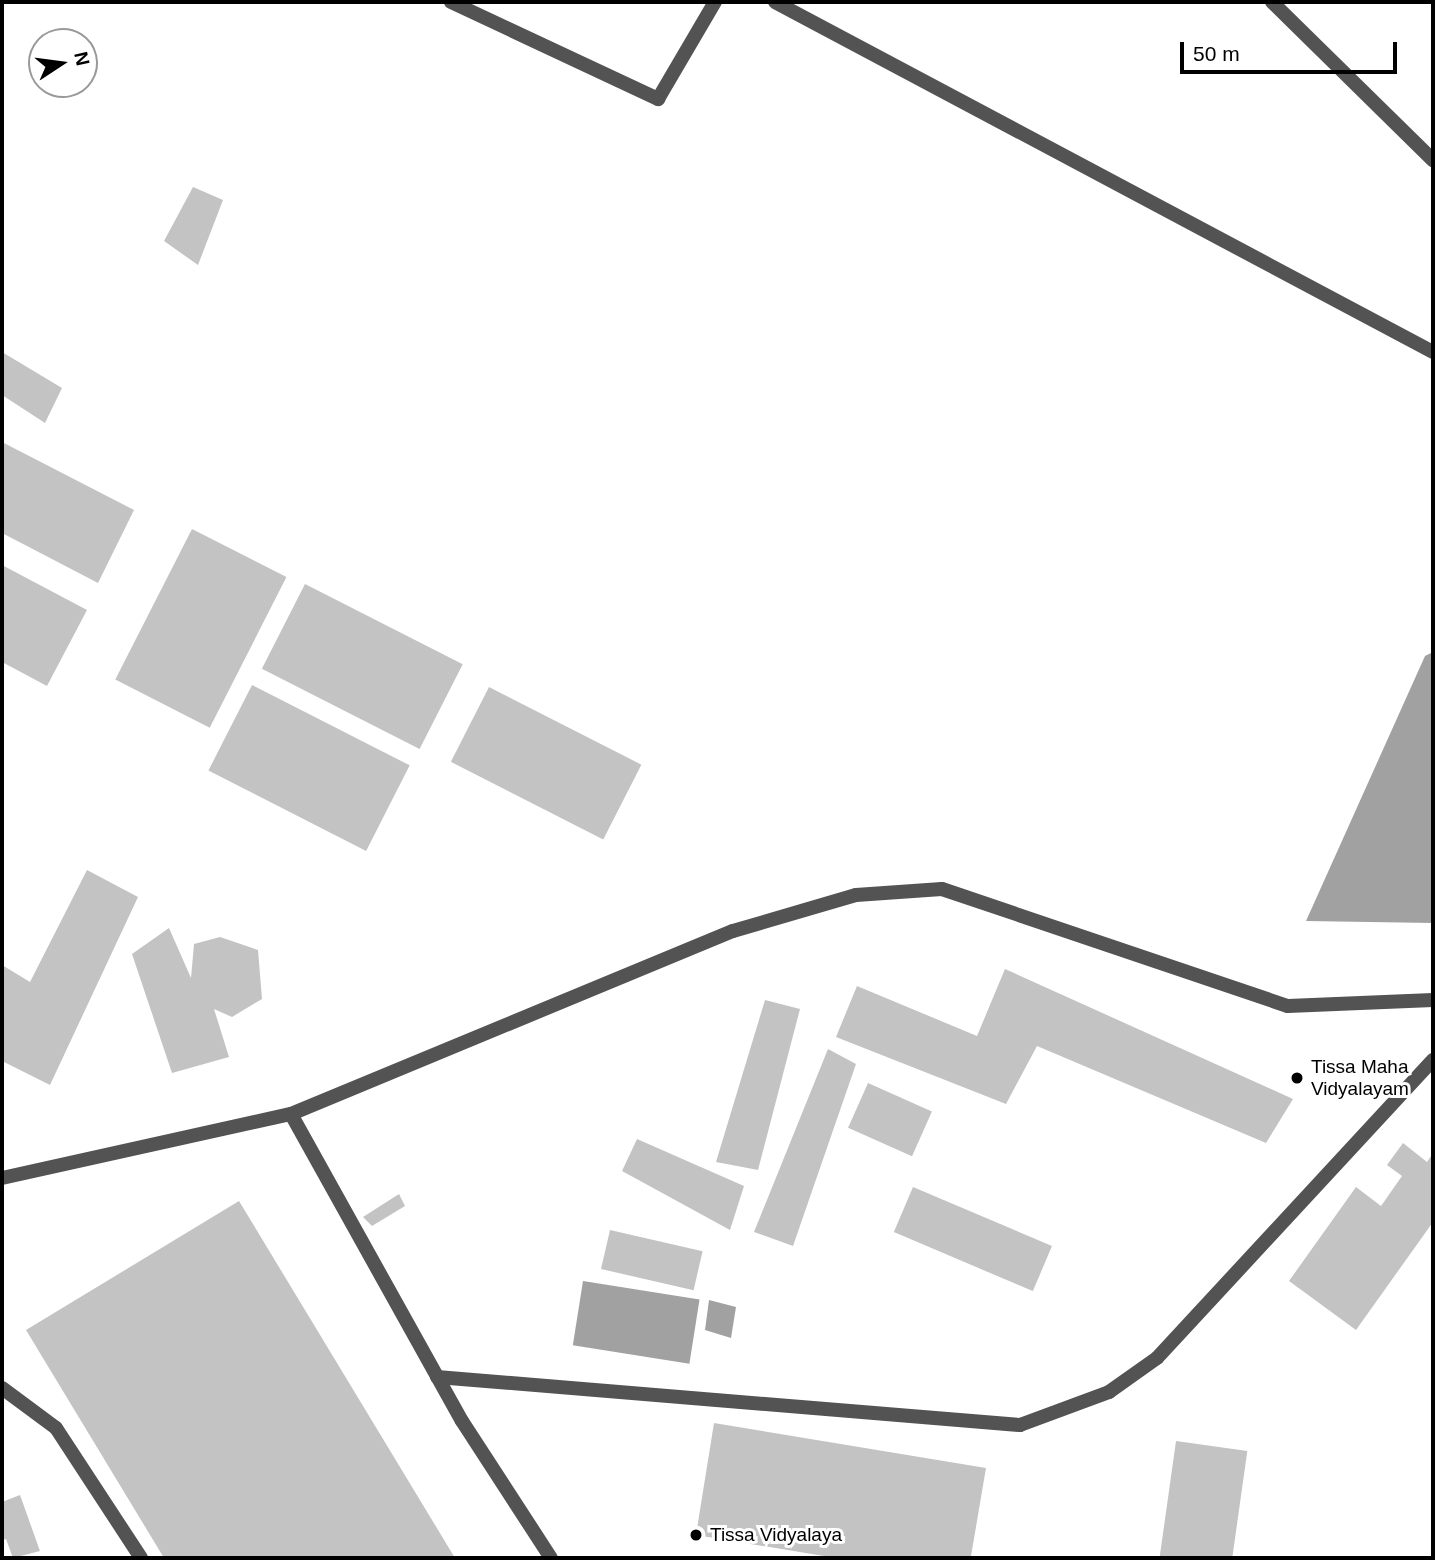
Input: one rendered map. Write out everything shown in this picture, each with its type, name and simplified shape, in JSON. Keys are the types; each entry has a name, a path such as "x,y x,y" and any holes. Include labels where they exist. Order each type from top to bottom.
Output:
{"street":[{"path":"451,2 658,99 715,2"},
{"path":"775,2 1433,352"},
{"path":"1272,2 1433,160"},
{"path":"2,1178 290,1114 733,931 856,895 942,889 1288,1006 1433,1000"},
{"path":"437,1377 1020,1425 1109,1392 1157,1358 1433,1060"},
{"path":"290,1114 437,1377 551,1558"},
{"path":"2,1388 56,1428 141,1558"}],"shaded area":[{"path":"1433,652 1433,923 1306,921 1425,656"},
{"path":"583,1281 700,1299 689,1364 573,1345"},
{"path":"709,1300 736,1307 731,1338 705,1330"}],"building":[{"path":"193,187 223,200 198,265 164,241"},
{"path":"2,352 62,388 45,423 2,395"},
{"path":"2,442 134,510 98,583 2,533"},
{"path":"192,529 286,577 210,728 115,680"},
{"path":"2,565 87,610 47,686 2,662"},
{"path":"305,584 463,664 420,749 262,669"},
{"path":"252,685 410,765 366,851 208,771"},
{"path":"489,687 641,765 603,839 451,762"},
{"path":"87,870 138,897 50,1085 2,1061 2,965 30,982"},
{"path":"169,928 191,978 194,944 220,937 258,950 262,999 232,1017 214,1009 229,1057 172,1073 132,954"},
{"path":"1005,969 1293,1099 1266,1143 1037,1046 1006,1104 836,1037 857,986 977,1036"},
{"path":"765,1000 800,1009 758,1170 716,1162"},
{"path":"828,1049 856,1064 793,1246 754,1232"},
{"path":"868,1083 932,1111 912,1156 848,1128"},
{"path":"637,1139 744,1186 730,1230 622,1171"},
{"path":"1403,1143 1427,1162 1433,1153 1433,1222 1356,1330 1289,1281 1356,1187 1381,1206 1402,1176 1387,1165"},
{"path":"913,1187 1052,1246 1033,1291 894,1232"},
{"path":"399,1194 405,1206 372,1226 363,1217"},
{"path":"239,1201 455,1558 164,1558 26,1330"},
{"path":"610,1230 703,1251 694,1290 601,1269"},
{"path":"714,1423 986,1468 971,1556 836,1558 696,1535"},
{"path":"1176,1441 1247,1451 1232,1558 1160,1558"},
{"path":"20,1495 40,1551 13,1558 6,1539 2,1540 2,1502"}],"place":[{"name":"Tissa Maha Vidyalayam","path":"1297,1078"},
{"name":"Tissa Vidyalaya","path":"696,1535"}]}
